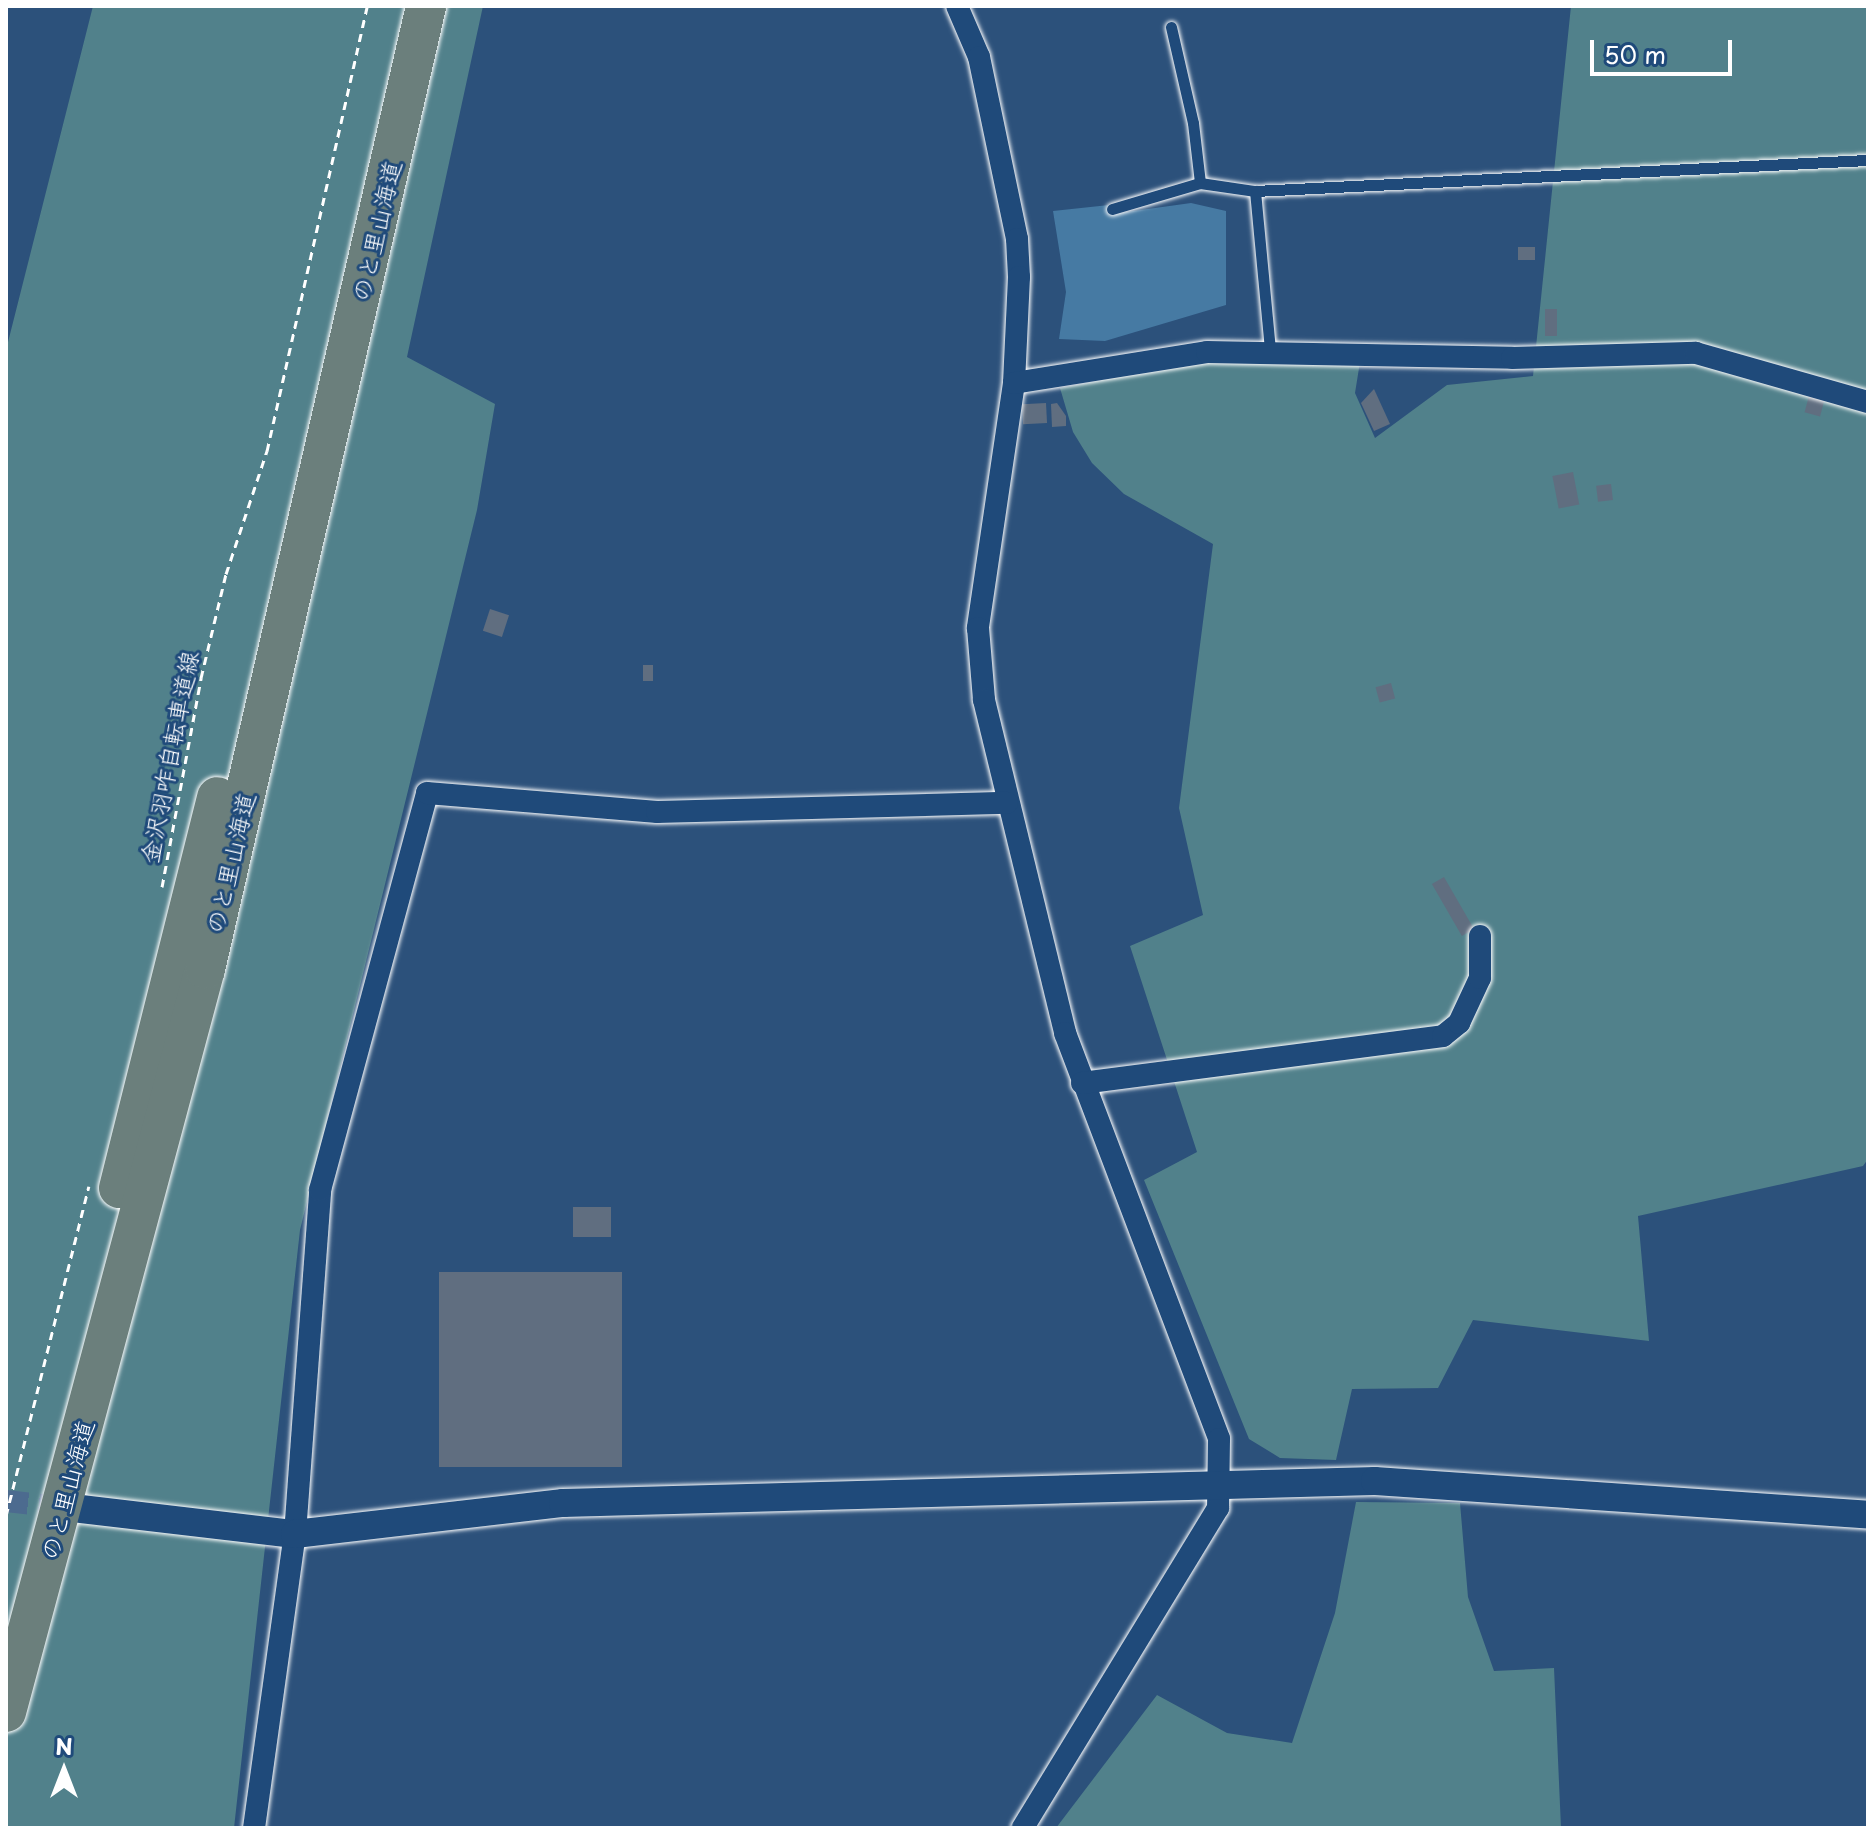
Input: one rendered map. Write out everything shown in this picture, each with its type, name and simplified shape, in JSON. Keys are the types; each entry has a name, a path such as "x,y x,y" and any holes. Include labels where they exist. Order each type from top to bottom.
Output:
{"highway":[{"name":"のと里山海道","path":"6,1609 74,1367 229,750 398,6"},
{"name":"のと里山海道","path":"6,1712 205,969 426,6"}],"street":[{"path":"957,6 979,57 1017,239 1021,317 978,628 984,700 1007,803 1082,1083 1206,1393 1219,1439 1218,1508 1023,1828"},
{"path":"1014,383 1207,352 1270,349 1512,358 1696,353 1868,402"},
{"path":"254,1828 295,1534 320,1190 427,793 657,812 1007,803"},
{"path":"1082,1083 1443,1036 1459,1023 1480,978 1480,936"},
{"path":"81,1509 295,1534 563,1503 1219,1482 1375,1481 1868,1515"}],"lane":[{"path":"1171,27 1193,123 1200,183"},
{"path":"1112,209 1200,183 1255,191 1868,160"},
{"path":"1255,191 1270,349"}],"path":[{"name":"金沢羽咋自転車道線","path":"161,892 201,678 226,574 271,437 367,6"},
{"path":"6,1516 90,1181"}],"green space":[{"path":"93,6 483,6 407,357 495,404 477,510 300,1230 234,1828 6,1828 6,350"},
{"path":"1571,6 1868,6 1868,1159 1863,1166 1638,1216 1649,1341 1473,1320 1438,1388 1352,1389 1336,1460 1280,1458 1249,1439 1144,1180 1197,1152 1130,946 1203,915 1179,808 1213,544 1124,494 1092,463 1073,432 1060,388 1209,360 1360,362 1355,393 1375,438 1447,385 1533,376"},
{"path":"1356,1502 1460,1503 1468,1597 1494,1671 1554,1668 1561,1828 1056,1828 1157,1695 1227,1733 1292,1743 1335,1613"}],"water":[{"path":"1191,203 1226,211 1226,305 1105,341 1059,339 1066,292 1053,211 1109,205 1112,214"}],"building":[{"path":"1518,247 1535,247 1535,260 1518,260"},
{"path":"1545,309 1557,309 1557,336 1545,336"},
{"path":"1374,389 1390,424 1374,431 1361,403"},
{"path":"1810,392 1825,396 1820,416 1805,412"},
{"path":"1046,403 1047,423 1023,424 1022,404"},
{"path":"1057,403 1066,416 1066,426 1052,427 1051,404"},
{"path":"1573,472 1579,504 1559,508 1552,476"},
{"path":"1611,484 1613,500 1598,502 1596,486"},
{"path":"490,609 509,615 502,637 483,631"},
{"path":"643,665 653,665 653,681 643,681"},
{"path":"1391,683 1395,698 1380,703 1376,687"},
{"path":"1444,877 1474,929 1462,936 1432,884"},
{"path":"573,1207 611,1207 611,1237 573,1237"},
{"path":"439,1272 622,1272 622,1467 439,1467"}],"tunnel":[{"path":"6,1501 68,1508"}]}
